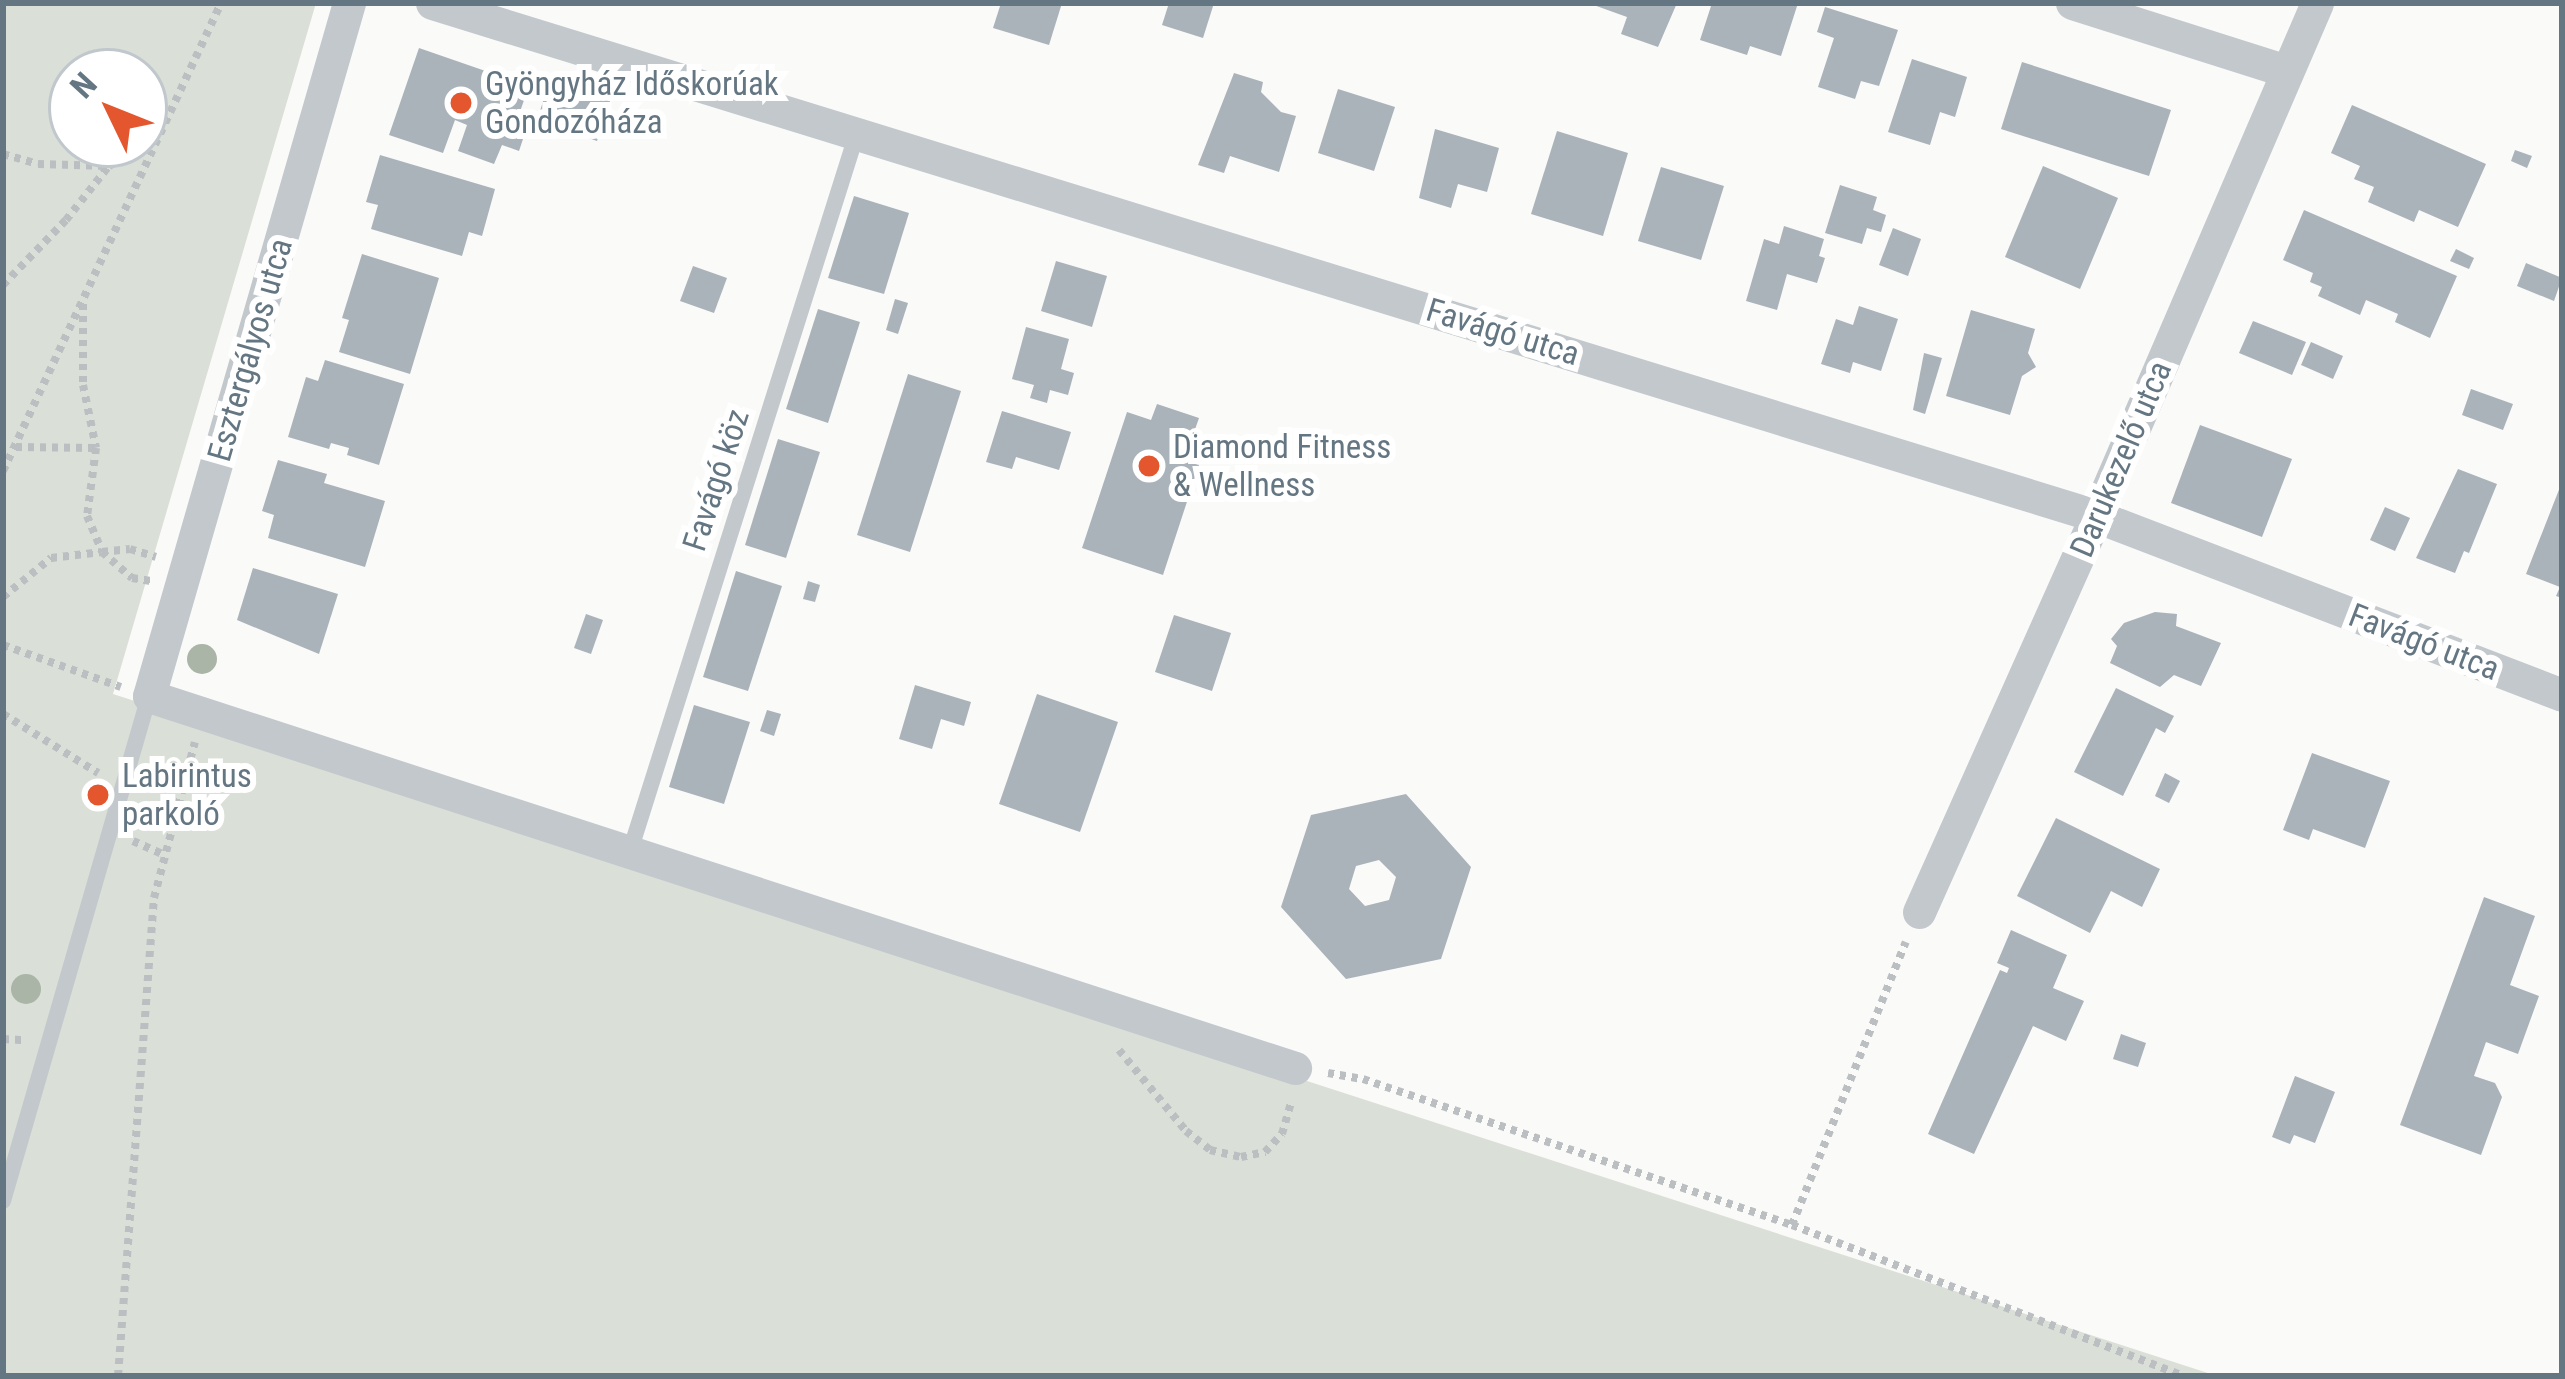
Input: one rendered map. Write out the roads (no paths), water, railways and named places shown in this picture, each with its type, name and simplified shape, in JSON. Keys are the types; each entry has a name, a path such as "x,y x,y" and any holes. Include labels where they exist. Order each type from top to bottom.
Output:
{"street":[{"name":"Esztergályos utca","path":"149,696 349,3"},
{"name":"Favágó utca","path":"432,3 858,130 2096,516 2562,695"},
{"path":"2072,3 2287,71"},
{"name":"Darukezelő utca","path":"1918,911 2096,516 2317,3"},
{"path":"149,696 203,717 631,848 1295,1069"}],"lane":[{"name":"Favágó köz","path":"631,848 858,130"},
{"path":"3,1201 149,696"}],"place":[{"name":"Gyöngyház Időskorúak Gondozóháza","path":"461,103"},
{"name":"Diamond Fitness & Wellness","path":"1149,466"},
{"name":"Labirintus parkoló","path":"98,795"}]}
